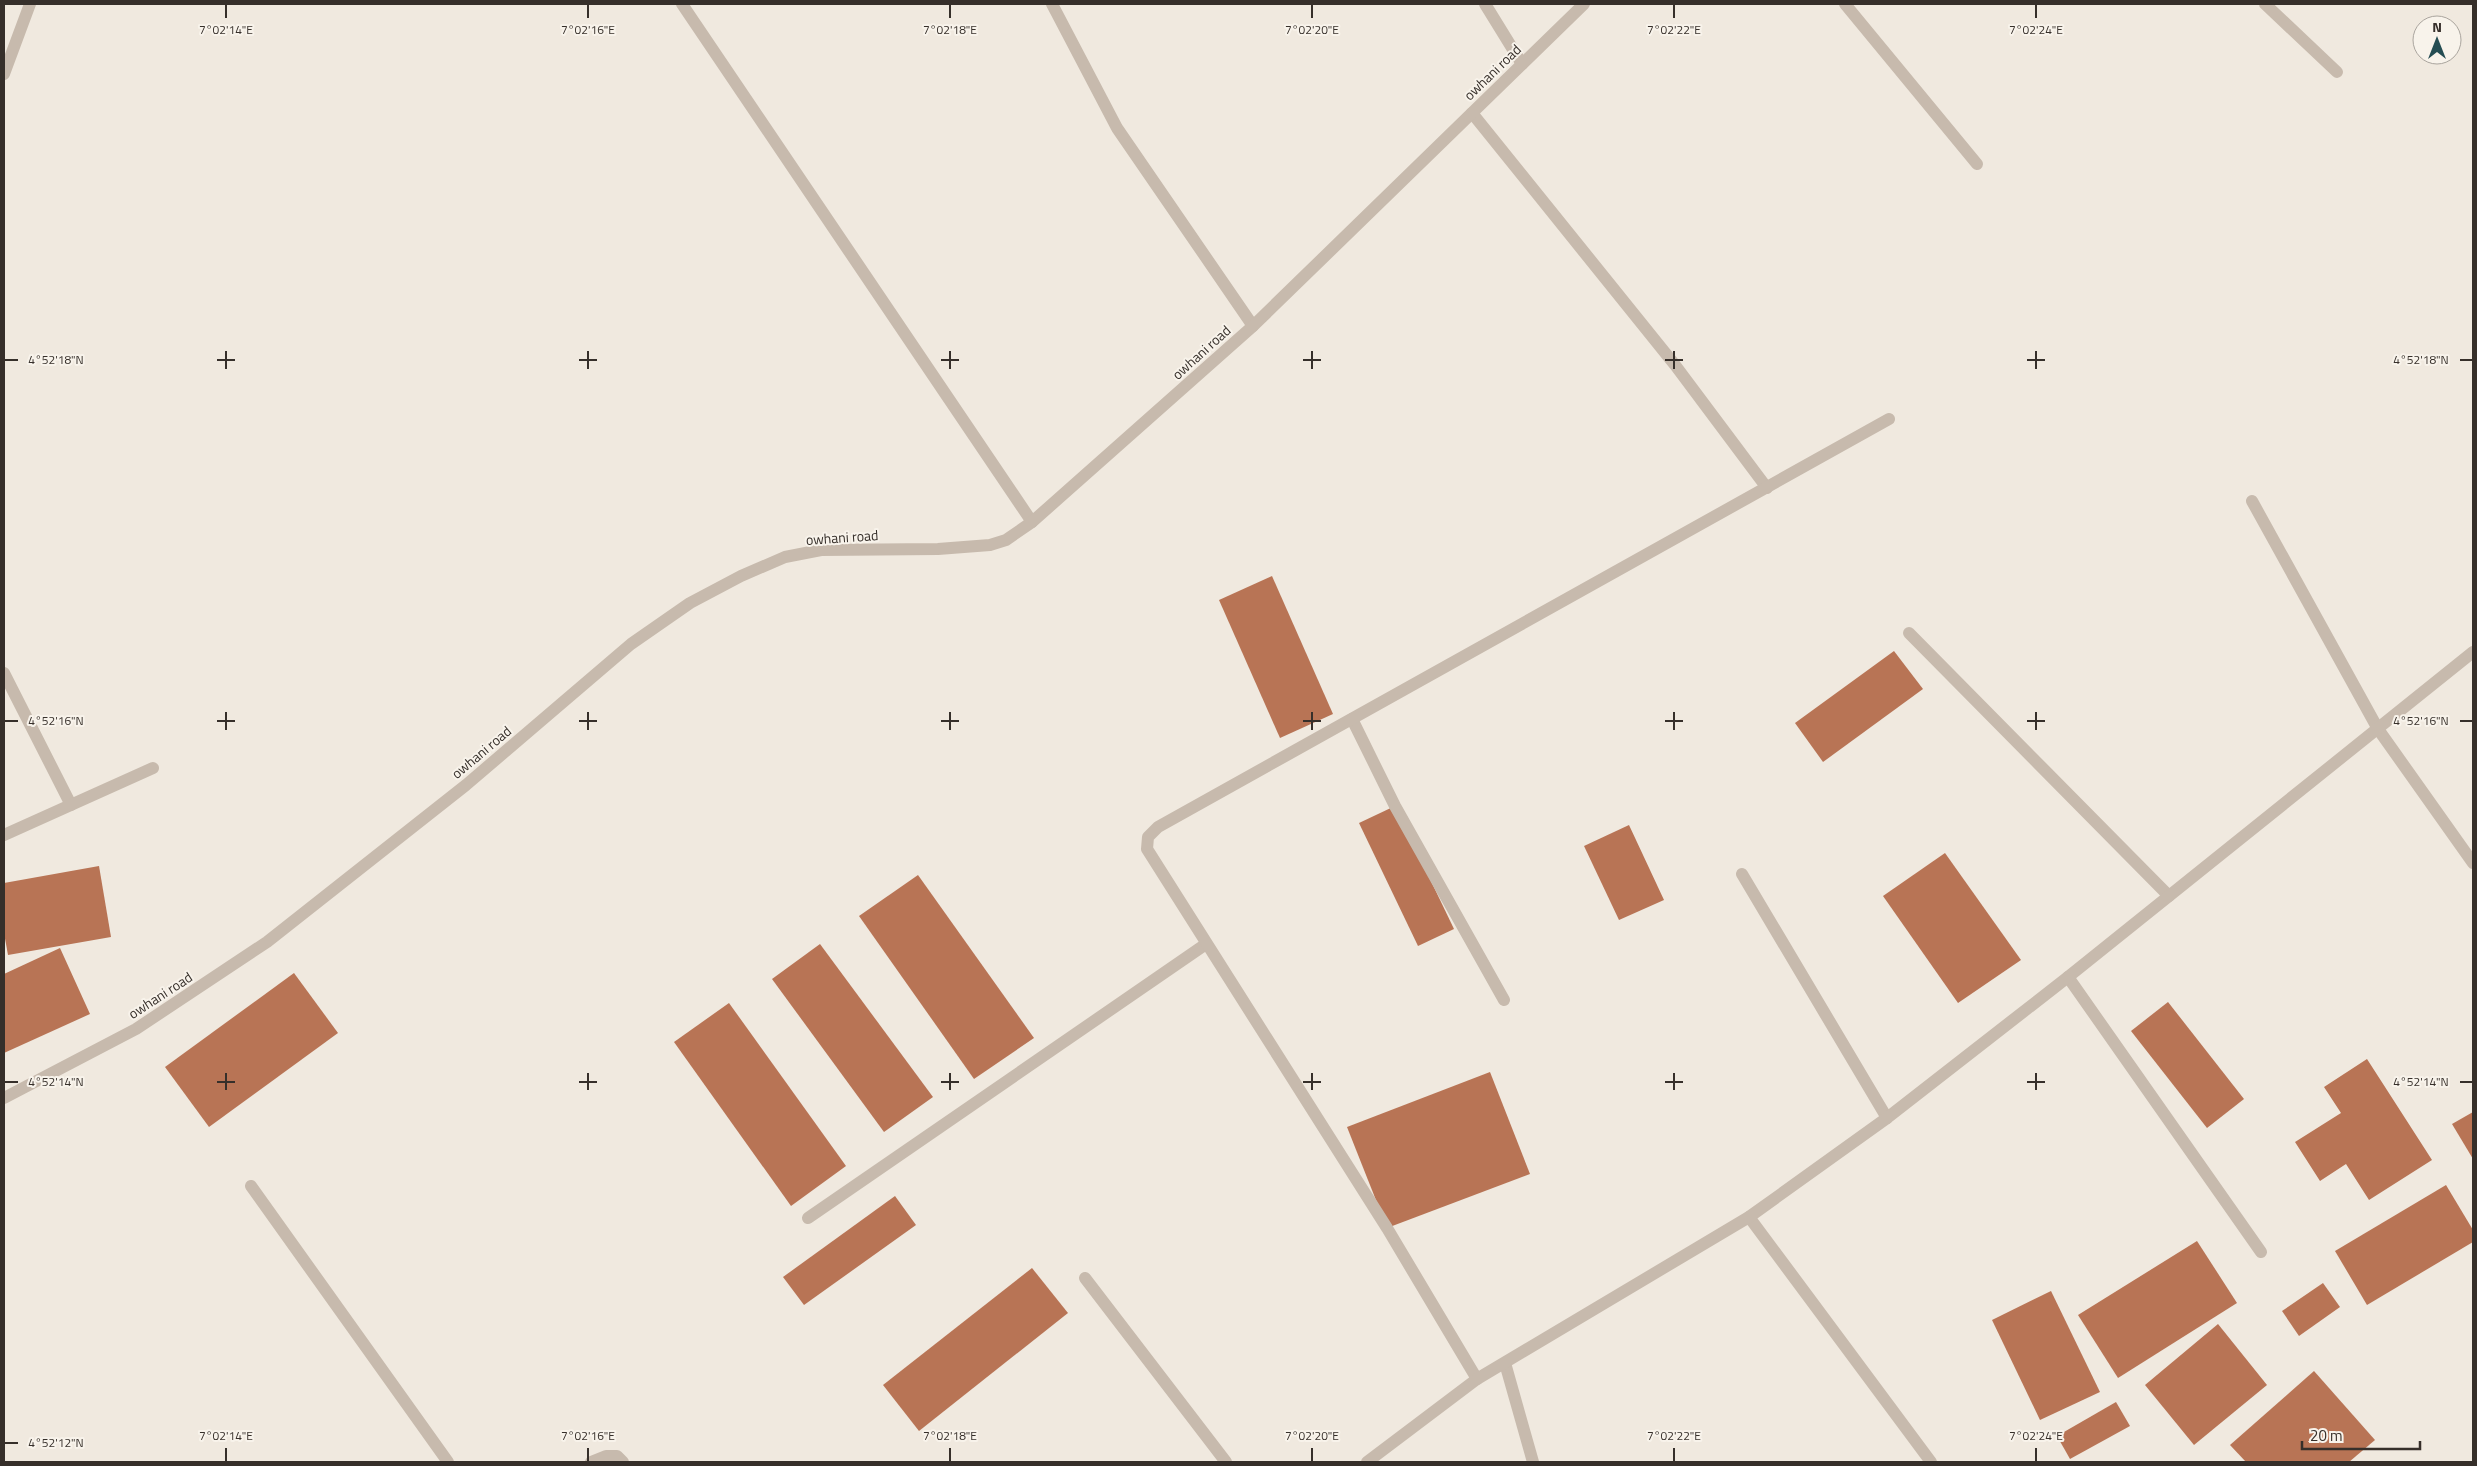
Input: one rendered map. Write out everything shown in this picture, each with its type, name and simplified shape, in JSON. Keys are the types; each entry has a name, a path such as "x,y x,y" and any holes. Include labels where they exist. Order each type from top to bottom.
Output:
{"street":[{"path":"4,74 30,4"},
{"path":"682,4 1032,522"},
{"path":"1052,4 1117,128 1253,326"},
{"path":"1485,4 1522,64"},
{"name":"owhani road","path":"4,1098 136,1029 267,942 466,785 631,644 690,603 740,576 786,557 821,550 938,549 990,545 1006,540 1032,522 1253,326 1584,4"},
{"path":"1845,4 1977,164"},
{"path":"2265,4 2337,72"},
{"path":"1472,113 1675,365 1767,488"},
{"path":"1477,1379 1387,1228 1147,850 1148,836 1158,827 1889,419"},
{"path":"2252,501 2378,729 2473,863"},
{"path":"1909,633 2169,896"},
{"path":"1367,1462 1477,1379 1749,1216 1887,1118 2068,978 2473,652"},
{"path":"4,673 71,805"},
{"path":"1352,719 1395,806 1504,1000"},
{"path":"4,835 153,768"},
{"path":"1742,874 1887,1118"},
{"path":"808,1218 1206,944"},
{"path":"2068,978 2261,1252"},
{"path":"251,1186 448,1462"},
{"path":"1749,1216 1931,1462"},
{"path":"1084,1278 1226,1462"},
{"path":"1505,1363 1533,1462"},
{"path":"591,1462 606,1456 617,1456 623,1462"}],"building":[{"path":"1272,576 1333,714 1280,738 1219,600"},
{"path":"1894,651 1923,689 1823,762 1795,723"},
{"path":"1395,806 1454,929 1418,946 1359,823"},
{"path":"1629,825 1664,900 1619,920 1584,846"},
{"path":"1945,853 2021,960 1958,1003 1883,896"},
{"path":"99,866 111,937 8,955 4,933 4,883"},
{"path":"918,875 1034,1038 974,1079 859,916"},
{"path":"820,944 933,1097 884,1132 772,979"},
{"path":"60,948 90,1014 4,1053 4,974"},
{"path":"294,973 338,1033 209,1127 165,1067"},
{"path":"2168,1002 2244,1099 2207,1128 2131,1031"},
{"path":"729,1003 846,1166 791,1206 674,1042"},
{"path":"2367,1059 2432,1160 2369,1200 2346,1164 2320,1181 2295,1142 2341,1113 2324,1087"},
{"path":"1490,1072 1530,1174 1387,1228 1347,1127"},
{"path":"2473,1112 2473,1159 2452,1124"},
{"path":"2446,1185 2473,1230 2473,1242 2367,1305 2335,1251"},
{"path":"895,1196 916,1225 804,1305 783,1277"},
{"path":"2197,1241 2237,1303 2118,1378 2078,1315"},
{"path":"1032,1268 1068,1313 919,1431 883,1385"},
{"path":"2323,1283 2340,1307 2299,1336 2282,1311"},
{"path":"2051,1291 2100,1392 2040,1420 1992,1320"},
{"path":"2218,1324 2267,1385 2194,1445 2145,1385"},
{"path":"2314,1371 2375,1440 2349,1462 2246,1462 2230,1445"},
{"path":"2116,1402 2130,1426 2070,1459 2057,1436"}]}
